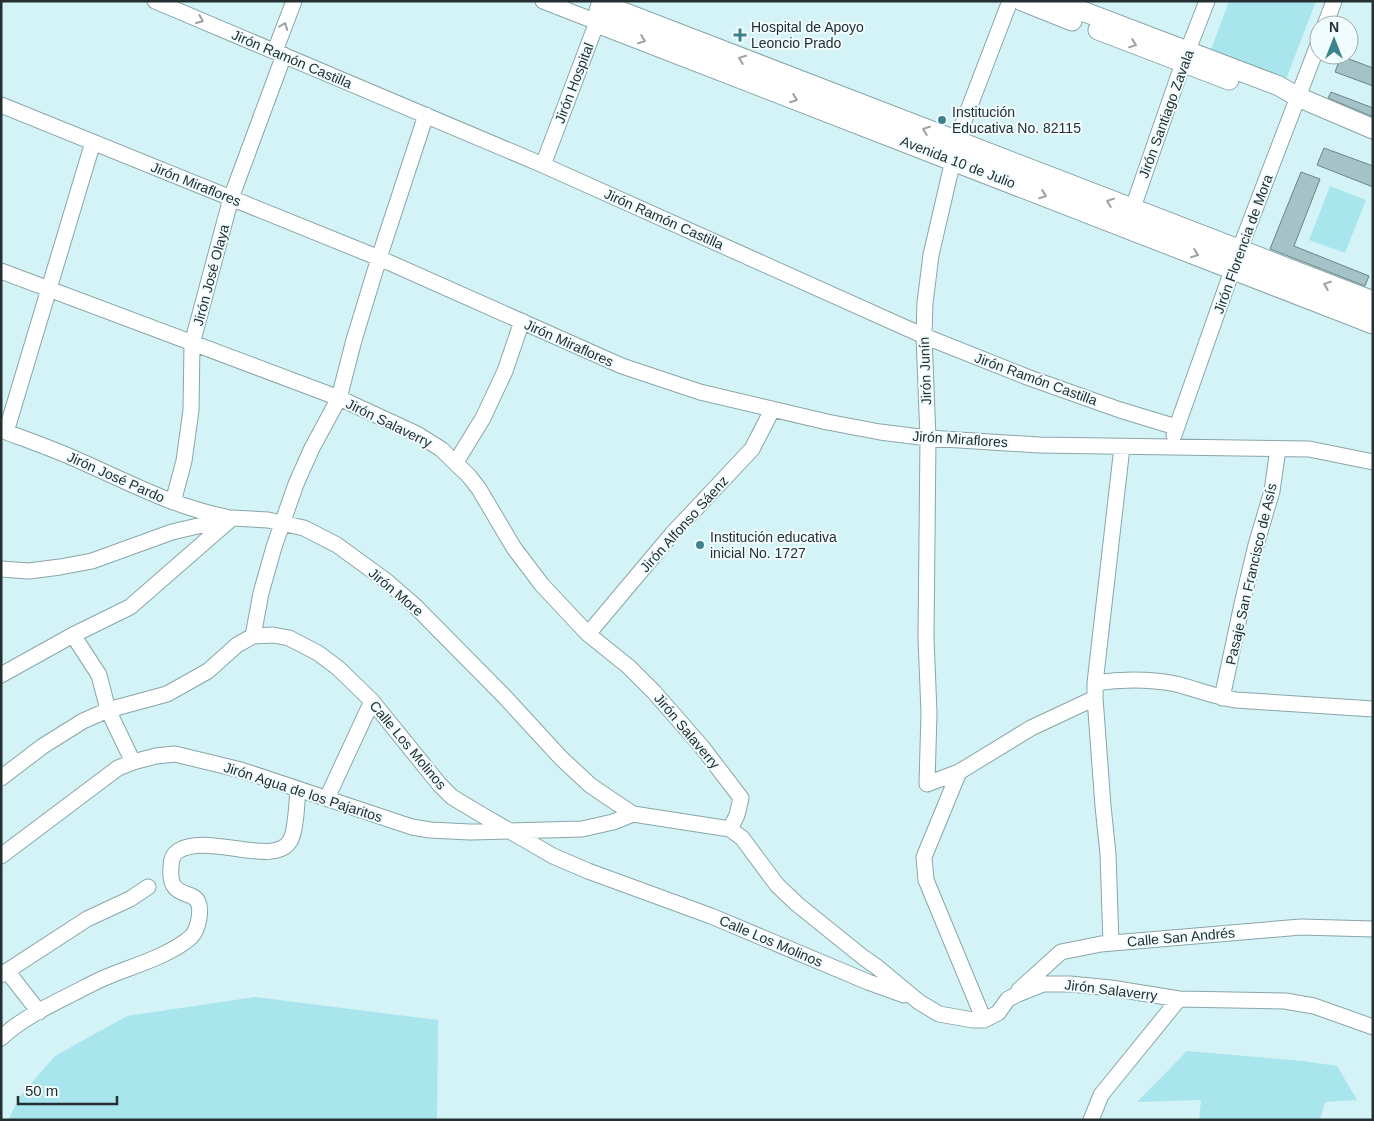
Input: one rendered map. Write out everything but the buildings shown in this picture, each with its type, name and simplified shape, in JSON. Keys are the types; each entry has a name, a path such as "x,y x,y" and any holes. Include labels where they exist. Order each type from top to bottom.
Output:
{"highway":[{"name":"Avenida 10 de Julio","path":"598,8 954,151 1236,260 1373,323"},
{"name":"Avenida 10 de Julio","path":"1236,260 1373,302"}],"main road":[{"path":"1022,1 1186,57"},
{"path":"1056,1 1275,97 1298,98 1373,129"}],"street":[{"name":"Jirón Ramón Castilla","path":"155,1 543,165 924,336 1028,377 1120,410 1176,427"},
{"name":"Jirón José Olaya","path":"173,502 184,461 192,410 192,344 232,198 294,1"},
{"name":"Avenida 10 de Julio","path":"543,1 598,8"},
{"name":"Jirón Junín","path":"959,772 927,784 929,713 926,638 928,438 924,336 925,303 931,255 954,151 1010,1"},
{"name":"Jirón Santiago Zavala","path":"1129,219 1207,1"},
{"path":"1329,15 1334,1"},
{"name":"Jirón Hospital","path":"543,165 598,8"},
{"name":"Jirón Florencia de Mora","path":"1170,446 1236,260 1310,65"},
{"name":"Jirón Miraflores","path":"1,104 379,258 622,366 700,392 772,410 872,431 928,438 1038,445 1170,446"},
{"path":"1,778 63,733 108,710 167,694 208,671 237,645 253,636 261,593 274,547 284,523 296,484 312,448 339,398 354,340 379,258 426,115"},
{"path":"4,431 49,290 93,142"},
{"name":"Jirón Salaverry","path":"1,271 339,398 417,434 441,449 456,462 479,489 514,548 542,585 588,634 629,667 654,692 702,747 742,798 730,829"},
{"path":"456,462 483,418 505,371 522,321"},
{"name":"Jirón Alfonso Sáenz","path":"588,634 672,534 752,448 772,410"},
{"name":"Jirón José Pardo","path":"4,431 78,460 198,512 232,518"},
{"path":"1170,446 1309,449 1373,462"},
{"path":"1111,943 1108,854 1095,698 1122,447"},
{"name":"Pasaje San Francisco de Asís","path":"1222,698 1248,579 1272,492 1278,449"},
{"path":"1,675 73,635 130,607 232,518"},
{"name":"Jirón More","path":"1,569 29,570 60,567 92,560 172,532 232,518 268,520 304,528 337,545 385,580 415,606 504,696 561,758 590,785 633,814 730,829"},
{"path":"73,635 99,675 108,710 133,762"},
{"name":"Calle Los Molinos","path":"253,636 273,635 289,638 318,653 338,668 372,701 439,784 452,797 553,856 588,871 711,916 868,982 894,990 919,1002"},
{"path":"1096,683 1117,680 1146,680 1176,684 1222,698 1373,710"},
{"path":"730,829 742,838 777,885 797,904 919,1002 939,1014 984,1020 926,880 924,857 959,772 1031,728 1095,698"},
{"path":"327,798 372,701"},
{"name":"Jirón Agua de los Pajaritos","path":"1,856 106,776 133,762 174,754 241,770 412,827 430,830 470,832 582,829 613,822 633,814"},
{"path":"1,1038 8,1031 39,1012 106,977 173,949 192,936 198,928 199,902 195,898 181,893 171,880 172,857 178,851 198,846 247,849 267,853 285,847 292,836 298,789"},
{"path":"39,1012 4,973 87,919 130,899 148,887"},
{"name":"Calle San Andrés","path":"1008,999 1061,952 1111,943 1301,927 1373,929"},
{"name":"Jirón Salaverry","path":"984,1020 998,1013 1008,999 1043,984 1070,984 1111,988 1179,999 1285,1001 1314,1006 1373,1027"},
{"path":"1091,1120 1101,1095 1179,999"}],"shaded area":[{"path":"1229,1 1316,1 1309,15 1285,82 1209,55"},
{"path":"1330,186 1366,200 1345,253 1309,240"},
{"path":"255,997 438,1020 437,1120 8,1120 21,1095 55,1056 127,1016"},
{"path":"1187,1051 1303,1061 1337,1066 1357,1100 1325,1102 1320,1120 1199,1120 1201,1100 1137,1102"}],"place":[{"name":"Hospital de Apoyo Leoncio Prado","path":"740,35"},
{"name":"Institución Educativa No. 82115","path":"942,120"},
{"name":"Institución educativa inicial No. 1727","path":"700,545"}]}
